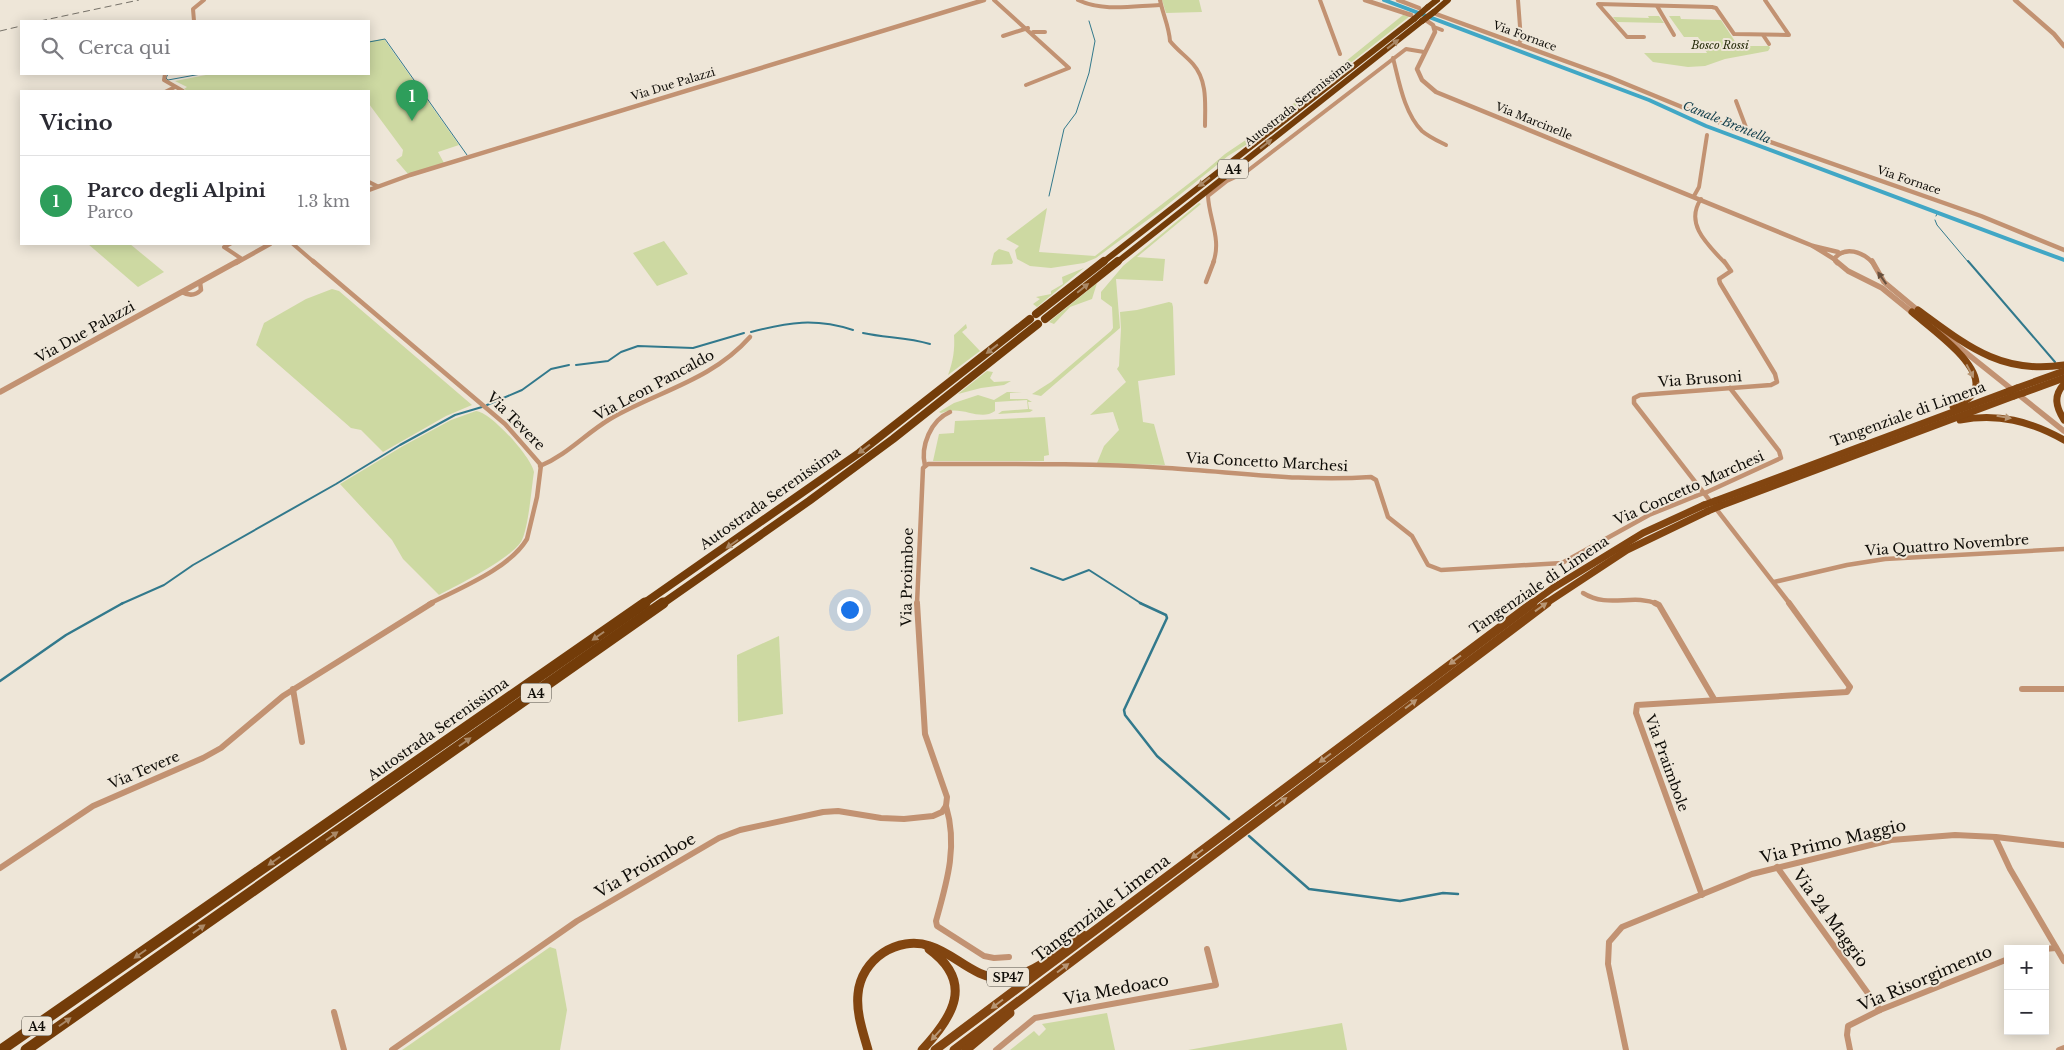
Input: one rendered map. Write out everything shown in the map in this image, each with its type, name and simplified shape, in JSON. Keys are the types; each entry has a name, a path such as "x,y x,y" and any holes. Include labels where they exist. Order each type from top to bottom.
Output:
{"highway":[{"name":"Autostrada Serenissima","path":"26,1050 824,491 893,439 1037,319 1413,17 1437,0"},
{"name":"Autostrada Serenissima","path":"1,1050 824,479 1429,23 1435,13 1448,0"},
{"path":"1915,311 1989,358 2024,368 2045,369 2064,365"},
{"path":"1907,429 1926,418 1964,402 1973,393 1976,383 1971,369 1959,354 1915,311"},
{"name":"Tangenziale di Limena","path":"1239,828 1559,594 1635,546 1706,508 1922,429 2064,371"},
{"name":"Tangenziale di Limena","path":"1718,504 1907,429 2016,392 2064,378"},
{"path":"2064,384 2056,394 2055,400 2064,420"},
{"path":"1922,429 1980,415 1999,416 2042,428 2064,440"},
{"name":"Tangenziale Limena","path":"935,1050 1103,925 1239,828"},
{"name":"Tangenziale Limena","path":"954,1050 1239,828"},
{"name":"SP47","path":"868,1050 857,1007 857,996 862,978 871,963 883,952 894,946 916,942 932,946 977,972 995,978 1005,978 1023,973 1069,943 1103,925"},
{"path":"908,943 924,947 935,953 950,968 954,978 955,998 950,1016 944,1027 922,1050"},
{"name":"SP47","path":"966,1050 998,1024 1038,986"},
{"name":"A4","path":"0,1044 72,1001"}],"street":[{"path":"194,20 193,9 204,0"},
{"name":"Via Due Palazzi","path":"370,190 984,0"},
{"path":"994,0 1033,32 1042,44 1069,68 1026,85"},
{"path":"1078,0 1087,5 1160,2 1169,25 1170,41 1193,64 1201,77 1204,96 1204,126"},
{"path":"1320,0 1340,54"},
{"path":"1365,0 1413,17"},
{"path":"1398,0 1419,8"},
{"path":"1518,0 1521,40 1518,44"},
{"path":"1644,37 1627,37 1598,4 1714,8 1733,33 1789,34 1765,0"},
{"path":"2015,0 2050,30 2064,46"},
{"path":"1657,6 1674,35"},
{"name":"Via Fornace","path":"1435,13 1625,83 1745,132 1981,216 2064,250"},
{"path":"1429,23 1442,30"},
{"name":"Via Marcinelle","path":"1429,23 1434,34 1417,66 1417,73 1426,85 1436,92 1814,246"},
{"path":"1003,36 1028,28"},
{"path":"1033,32 1044,32"},
{"path":"1763,35 1769,44"},
{"path":"1206,282 1207,276 1215,262 1217,246 1208,196 1227,181 1246,172 1406,49 1424,52"},
{"path":"1393,58 1400,83 1420,128 1429,136 1446,145"},
{"path":"165,75 164,80 181,90"},
{"path":"169,90 175,87"},
{"path":"1736,101 1746,130 1745,132"},
{"path":"1694,196 1699,187 1707,135"},
{"path":"370,182 377,186"},
{"name":"Via Brusoni","path":"1701,199 1694,211 1694,224 1730,268 1729,274 1725,274 1719,279 1723,291 1778,379 1776,384 1640,395 1634,398 1634,403 1774,582"},
{"path":"228,245 224,247 242,259"},
{"name":"Via Due Palazzi","path":"0,392 268,245"},
{"name":"Via Tevere","path":"0,868 93,806 203,758 221,748 293,689 430,604 485,575 511,557 527,539 537,497 540,466 532,453 505,424 294,245"},
{"path":"1814,246 1838,252 1849,251 1867,257 1874,262 1879,277 1915,311 2064,431"},
{"path":"1814,246 1834,259 1844,270 1878,286 1915,311"},
{"path":"1834,259 1838,252"},
{"name":"Via Due Palazzi","path":"182,292 190,296 198,293 201,290 200,282"},
{"name":"Via Leon Pancaldo","path":"540,466 555,458 608,420 693,379 732,357 750,337"},
{"name":"Via Concetto Marchesi","path":"925,466 928,464 1068,465 1166,468 1333,480 1371,477 1376,480 1388,517 1412,536 1428,565 1441,570 1562,563 1650,515 1707,492 1781,458 1779,451 1730,388"},
{"name":"Via Proimboe","path":"392,1050 577,920 719,838 740,830 823,812 838,811 881,818 904,819 933,816 942,812 946,806 947,797 925,734 917,602 924,462 930,428 940,416 950,412"},
{"name":"Via Quattro Novembre","path":"1774,582 1885,558 2064,549"},
{"name":"Via Praimbole","path":"1702,895 1635,710 1637,704 1849,690 1850,687 1846,679 1774,582"},
{"path":"1583,593 1596,601 1648,600 1659,605 1714,699"},
{"path":"293,689 302,742"},
{"path":"2022,689 2064,689"},
{"name":"Via Proimboe","path":"946,806 952,819 952,852 948,878 936,921 937,926 984,956 994,958 1009,957"},
{"name":"Via Primo Maggio","path":"1702,895 1752,874 1777,867 1910,837 1994,837 2064,845"},
{"path":"1994,837 2010,869 2064,961"},
{"name":"Via 24 Maggio","path":"1777,867 1880,1010"},
{"path":"1626,1050 1607,962 1609,942 1622,927 1702,895"},
{"path":"2049,949 2056,948"},
{"name":"Via Medoaco","path":"996,1050 1035,1018 1216,985 1207,949"},
{"name":"Via Risorgimento","path":"1850,1050 1847,1035 1848,1026 1880,1010 2004,961"},
{"path":"334,1012 344,1050"},
{"path":"2059,1050 2064,1048"}],"green space":[{"path":"1162,0 1199,0 1202,12 1166,13"},
{"path":"1403,15 1410,16 1249,143 1228,156 1161,210 1096,258 1084,263 1051,268 1030,266 1017,259 1015,250 1019,246 1006,239 1047,208 1039,252 1095,256 1225,154 1262,129"},
{"path":"1648,16 1659,16 1664,23 1617,22 1613,17 1649,18"},
{"name":"Bosco Rossi","path":"1669,16 1680,16 1681,19 1721,20 1738,46 1769,46 1770,48 1768,51 1725,59 1705,66 1688,67 1653,62 1644,53 1707,53 1698,37 1684,37"},
{"path":"384,39 459,145 438,152 444,163 408,174 396,160 402,156 403,150 370,105 370,90 186,90 184,89 187,87 175,81 206,75 370,75 370,41"},
{"path":"1199,203 1201,204 1137,257 1165,259 1163,281 1116,279 1120,328 1041,396 1032,394 1051,382 1111,331 1113,328 1112,307 1101,299 1101,292 1123,266"},
{"path":"664,241 688,274 657,286 633,253"},
{"path":"89,245 131,245 164,272 138,287"},
{"path":"999,249 1009,252 1012,264 991,265 994,253"},
{"path":"1084,268 1037,307 1033,304 1040,299 1036,297 1051,294 1051,291 1063,284 1062,277"},
{"path":"1097,283 1092,299 1070,307 1054,324 1049,322"},
{"path":"332,289 339,291 472,405 446,416 383,452 361,430 351,428 256,345 264,323 306,299"},
{"path":"1172,303 1173,307 1175,375 1138,381 1143,422 1154,424 1165,465 1097,463 1104,446 1119,430 1113,412 1090,415 1126,382 1117,369 1119,366 1121,329 1120,312"},
{"path":"966,324 967,328 962,332 980,351 948,375 953,355 954,335"},
{"path":"987,371 993,372 990,378 994,382 1011,381 1004,385 958,394"},
{"path":"1007,392 1022,392 1010,393 1010,399 1027,399 1032,402 1028,402 1029,409 1033,410 1030,412 998,414 1002,411 1028,409 1027,400 995,402 995,411 983,415 956,410 939,412 954,403 978,395 994,400"},
{"path":"476,411 483,413 500,427 519,447 532,465 534,472 530,507 522,540 517,547 497,563 439,595 403,559 392,540 340,484 451,420"},
{"path":"1045,417 1049,455 1044,456 1044,461 933,461 939,434 954,433 955,421"},
{"path":"779,636 783,714 738,722 737,655"},
{"path":"550,947 556,949 567,1010 560,1050 402,1050"},
{"path":"1107,1013 1115,1050 1010,1050 1034,1031 1039,1036 1046,1029 1042,1024"},
{"path":"1342,1023 1347,1050 1188,1050"}],"waterway":[{"name":"Canale Brentella","path":"1384,0 1649,100 1706,126 2064,260"},
{"path":"1049,196 1064,129 1076,113 1089,73 1095,41 1089,21"},
{"path":"370,42 385,39 467,155"},
{"path":"168,75 166,78 168,80 196,75"},
{"name":"Canale Brentella","path":"1936,216 1938,212"},
{"path":"1935,220 1937,225 1969,263"},
{"path":"1968,261 2055,362"},
{"path":"751,332 802,323 826,324 853,330"},
{"path":"576,365 608,361 621,352 638,346 693,348 744,333"},
{"path":"863,333 930,344"},
{"path":"487,405 522,390 551,369 569,365"},
{"path":"122,604 164,585 193,565 336,484 400,445 455,415 482,407"},
{"path":"1031,568 1063,580 1089,570 1142,604"},
{"path":"0,681 66,635 122,604"},
{"path":"1142,604 1166,615 1167,618 1124,710 1125,715 1157,756 1229,819"},
{"path":"1249,836 1309,889 1400,901 1443,893 1458,894"}],"railway":[{"path":"45,20 139,0"},
{"path":"0,31 20,26"}],"place":[{"name":"Parco degli Alpini","path":"412,121"}]}
